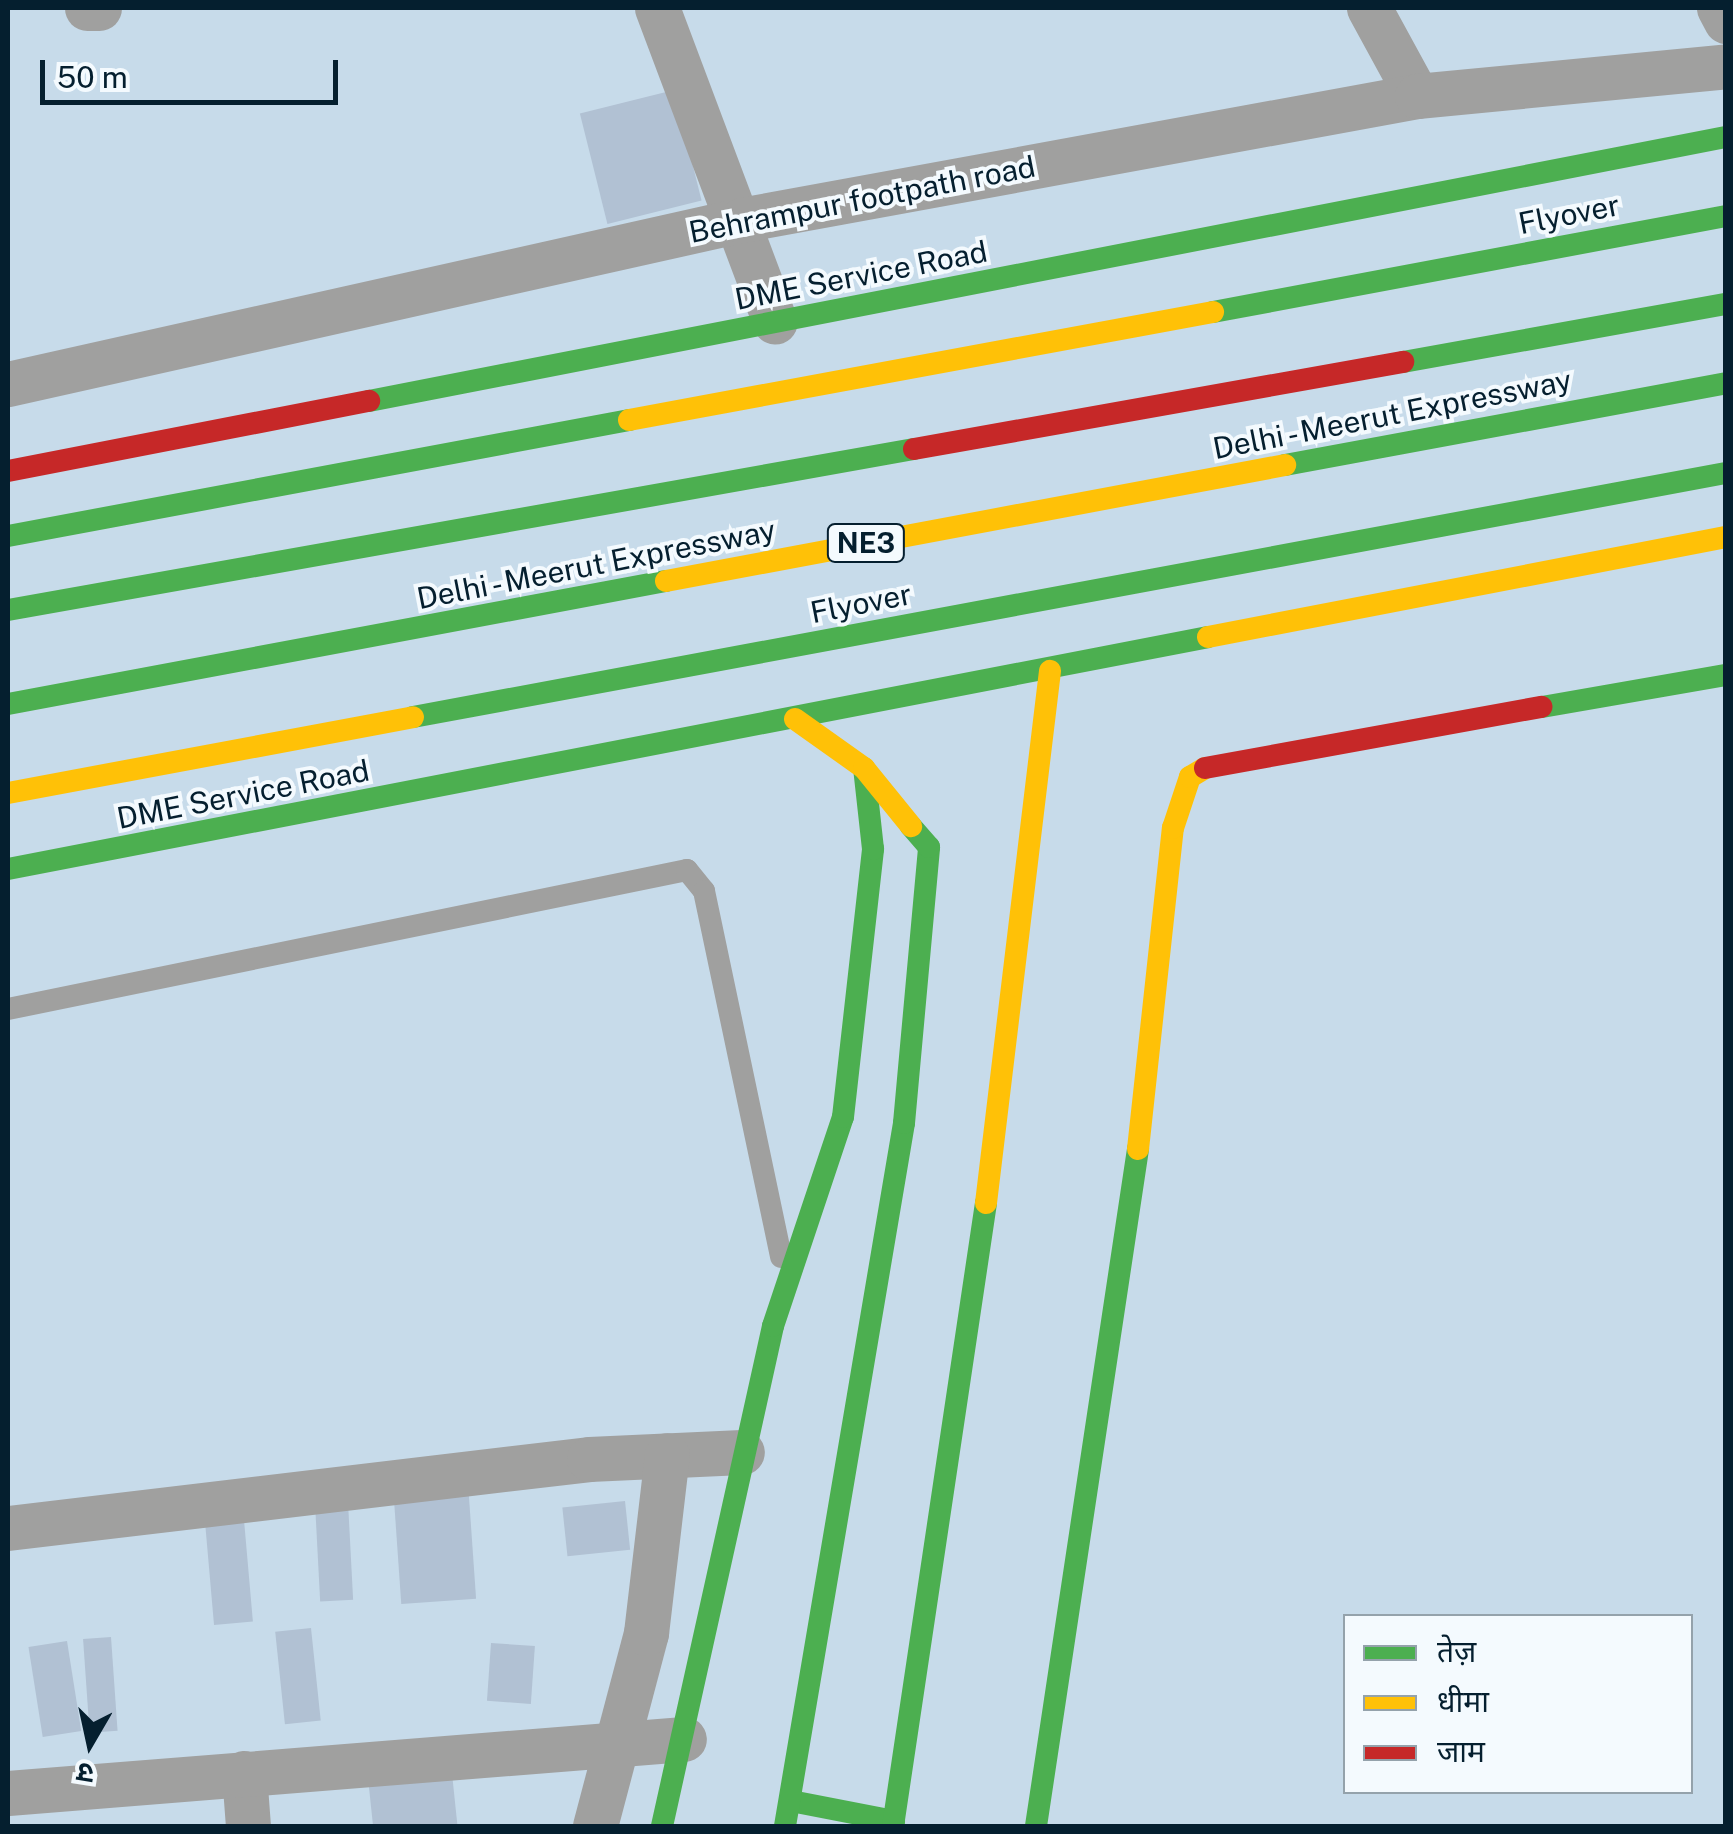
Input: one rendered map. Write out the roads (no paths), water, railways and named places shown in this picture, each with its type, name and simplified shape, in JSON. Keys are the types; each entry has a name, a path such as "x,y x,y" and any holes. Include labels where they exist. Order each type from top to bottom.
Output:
{"main road":[{"name":"DME Service Road","path":"8,471 1726,138"},
{"name":"Flyover","path":"8,536 1726,216"},
{"name":"Delhi - Meerut Expressway","path":"8,610 1726,304"},
{"name":"Delhi - Meerut Expressway","path":"8,704 1726,383"},
{"name":"Flyover","path":"8,793 1726,473"},
{"name":"DME Service Road","path":"8,869 1050,671 1153,643 1726,538"},
{"path":"791,1801 894,1824 964,1393 1050,671"},
{"path":"1036,1826 1146,1100 1173,828 1190,777 1207,766 1726,676"},
{"path":"785,1826 878,1304 926,918 929,848 864,768 795,718"},
{"path":"662,1826 684,1739 742,1452 843,1117 873,849 864,768"}],"street":[{"path":"86,8 99,8"},
{"path":"656,8 741,220 775,322"},
{"path":"1369,8 1417,96"},
{"path":"1719,8 1726,21"},
{"name":"Behrampur footpath road","path":"8,384 741,220 1417,96 1726,66"},
{"path":"8,1528 667,1455 742,1452"},
{"path":"595,1826 646,1633 667,1455"},
{"path":"8,1794 619,1739 684,1739"},
{"path":"244,1773 248,1826"}],"lane":[{"path":"8,1010 687,870 704,891 731,1004 788,1290"}]}
